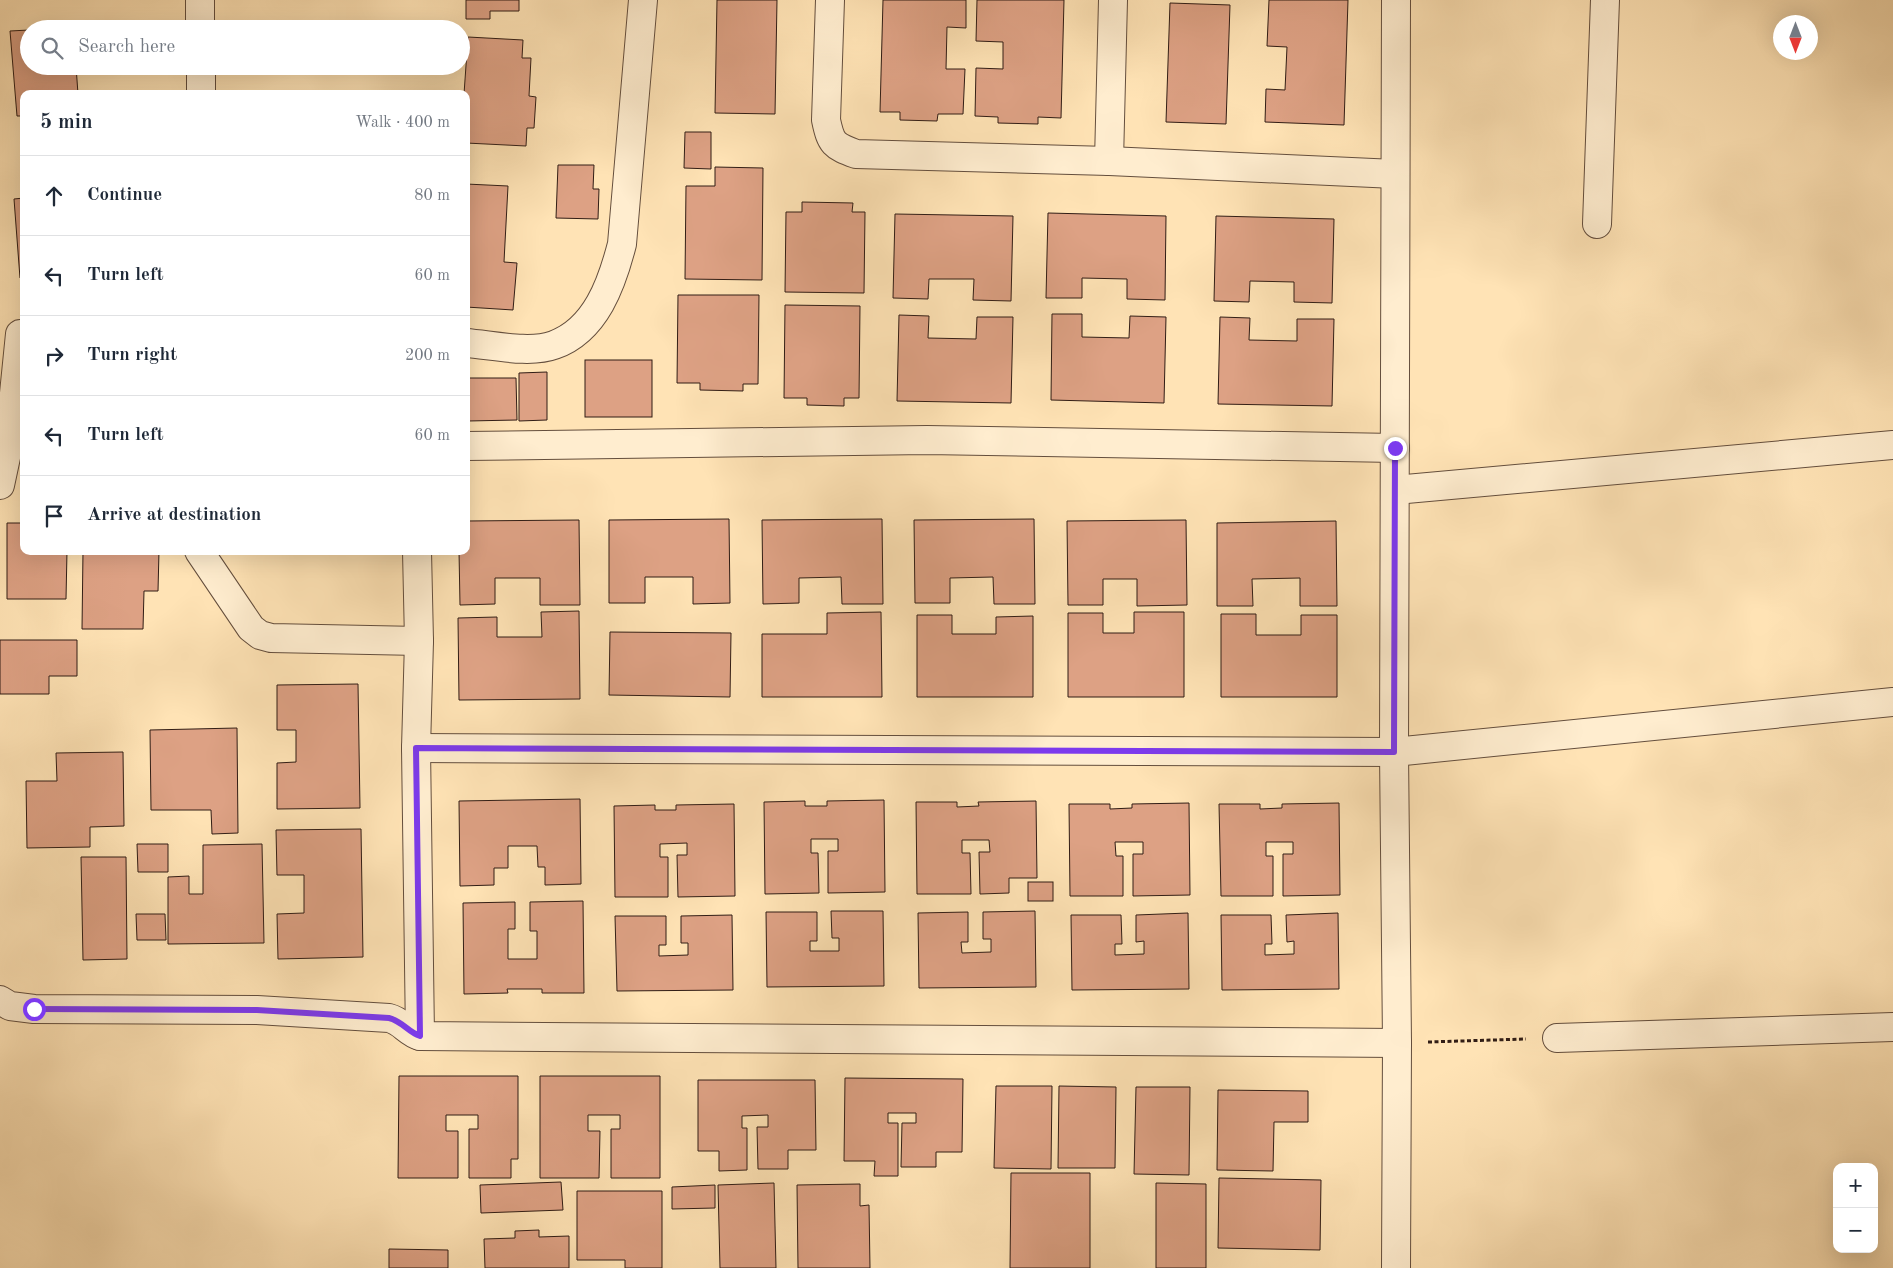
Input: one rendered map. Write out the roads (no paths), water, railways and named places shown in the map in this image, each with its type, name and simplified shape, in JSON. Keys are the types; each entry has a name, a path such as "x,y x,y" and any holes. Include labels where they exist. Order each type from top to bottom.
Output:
{"street":[{"path":"200,0 200,20"},
{"path":"470,343 529,349 554,345 578,332 596,311 614,274 622,244 643,0"},
{"path":"830,0 826,120 830,138 838,148 856,154 1109,161 1395,174"},
{"path":"1109,161 1114,0"},
{"path":"1396,0 1394,752 1397,1043 1396,1268"},
{"path":"1597,224 1605,0"},
{"path":"201,75 201,90"},
{"path":"0,485 9,443 15,335"},
{"path":"470,446 927,440 1395,448"},
{"path":"1395,490 1893,445"},
{"path":"202,555 251,628 260,635 271,638 419,641"},
{"path":"417,555 419,641 416,748 420,1036"},
{"path":"416,748 1394,752 1893,702"},
{"path":"0,1000 10,1006 34,1009 257,1010 389,1018 402,1024 412,1034 420,1036 1397,1043"},
{"path":"1557,1038 1893,1027"}]}
